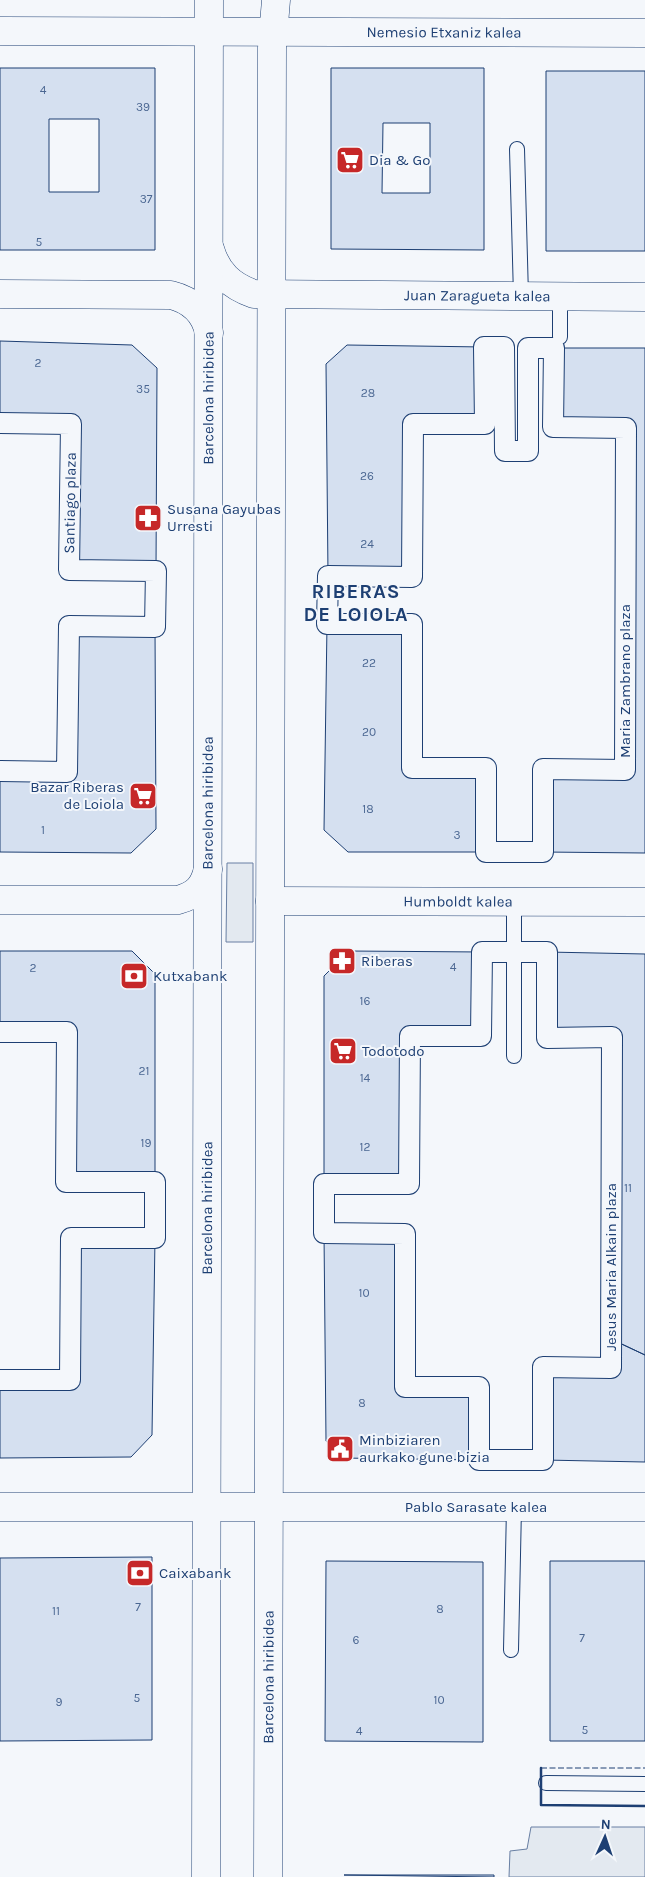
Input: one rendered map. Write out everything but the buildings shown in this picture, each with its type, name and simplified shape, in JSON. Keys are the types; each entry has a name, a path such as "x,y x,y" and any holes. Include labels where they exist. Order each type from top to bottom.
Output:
{"street":[{"name":"Nemesio Etxaniz kalea","path":"178,32 186,30 200,21 208,7 209,0"},
{"name":"Barcelona hiribidea","path":"206,1877 209,0"},
{"name":"Barcelona hiribidea","path":"276,0 284,22 300,31 309,32"},
{"name":"Barcelona hiribidea","path":"268,1877 272,32 276,0"},
{"name":"Nemesio Etxaniz kalea","path":"0,31 645,33"},
{"name":"Nemesio Etxaniz kalea","path":"241,32 250,33 264,41 272,63"},
{"name":"Barcelona hiribidea","path":"210,63 211,55 219,41 233,33 241,32"},
{"name":"Juan Zaragueta kalea","path":"210,248 218,268 234,284 254,294 645,297"},
{"path":"0,294 171,295 181,297 197,307 208,324 209,334"},
{"name":"Juan Zaragueta kalea","path":"272,330 277,313 283,305 290,300 308,294"},
{"name":"Maria Zambrano plaza","path":"484,347 504,347 505,451 528,451 528,348 554,348 553,428 626,428 625,770 543,769 543,852 486,852 486,768 412,768 412,624 327,624 328,576 412,577 413,424 485,424 484,347"},
{"name":"Santiago plaza","path":"0,423 71,424 69,570 156,571 155,627 69,626 67,772 0,771"},
{"path":"0,900 178,900 190,897 200,890 206,880 208,869"},
{"name":"Humboldt kalea","path":"270,901 645,902"},
{"name":"Jesus Maria Alkain plaza","path":"482,952 514,952 547,952 547,1038 612,1038 611,1368 543,1368 543,1460 479,1460 479,1387 405,1387 405,1234 324,1233 324,1184 410,1184 410,1036 481,1036 482,952"},
{"path":"0,1032 67,1032 66,1182 155,1182 155,1238 71,1238 70,1380 0,1380"},
{"path":"239,1507 250,1503 259,1496 266,1487 269,1477"},
{"name":"Pablo Sarasate kalea","path":"0,1506 645,1507"},
{"name":"Barcelona hiribidea","path":"170,1507 189,1514 197,1520 202,1527 207,1544"},
{"name":"Pablo Sarasate kalea","path":"269,1545 273,1526 279,1518 288,1512 307,1507"}],"lane":[{"path":"517,149 521,296"},
{"path":"560,296 560,337"},
{"path":"514,902 514,1056"},
{"path":"511,1650 514,1507"},
{"path":"546,1783 645,1784"}],"shaded area":[{"path":"227,863 253,863 253,942 226,942"},
{"path":"531,1827 645,1827 645,1877 509,1877 510,1851 527,1849"}],"fence":[{"path":"541,1768 645,1768"}],"wall":[{"path":"541,1768 541,1805 645,1806"}],"place":[{"name":"Dia & Go","path":"350,160"},
{"name":"Susana Gayubas Urresti","path":"148,518"},
{"name":"Bazar Riberas de Loiola","path":"143,796"},
{"name":"Riberas","path":"342,961"},
{"name":"Kutxabank","path":"134,976"},
{"name":"Todotodo","path":"343,1051"},
{"name":"Minbiziaren aurkako gune bizia","path":"340,1449"},
{"name":"Caixabank","path":"140,1573"}],"district":[{"name":"RIBERAS DE LOIOLA","path":"356,602"}]}
